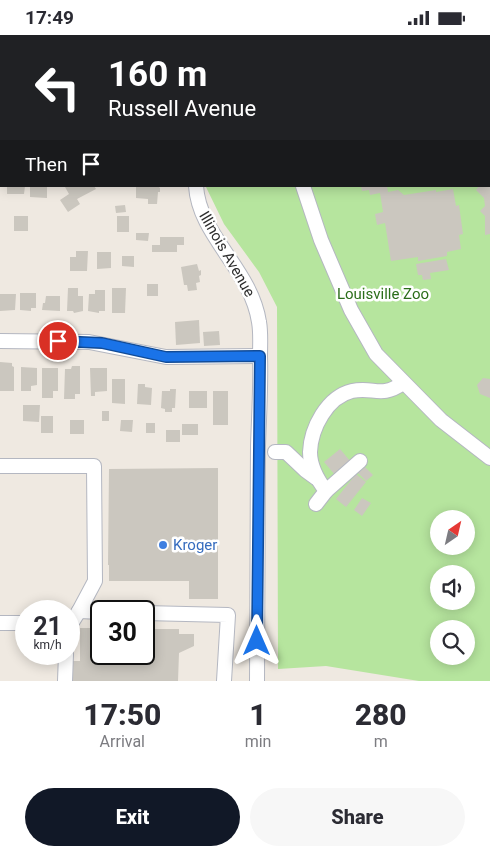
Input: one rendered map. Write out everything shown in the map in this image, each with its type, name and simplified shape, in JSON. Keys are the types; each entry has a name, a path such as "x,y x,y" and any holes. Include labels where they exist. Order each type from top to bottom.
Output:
{"street":[{"name":"Illinois Avenue","path":"196,187 196,196 202,214 235,265 251,295 259,321 257,681"},
{"path":"303,187 321,240 351,310 376,355 441,419 490,457"},
{"path":"0,341 89,342 166,357 260,356"},
{"path":"316,478 310,452 315,430 325,410 343,394 365,390 387,392 403,383"},
{"path":"275,452 286,452 304,470 316,478 326,491"},
{"path":"316,505 326,491 360,461"},
{"path":"0,467 94,466 95,581 80,609"},
{"path":"155,613 228,615 224,681"},
{"path":"0,623 15,623"},
{"path":"65,681 66,665"}],"green space":[{"name":"Louisville Zoo","path":"206,187 490,187 490,681 419,681 326,666 278,669 277,307 259,272 224,224"}],"building":[{"path":"7,187 25,187 24,194 7,194"},
{"path":"30,187 47,187 47,198 30,197"},
{"path":"65,187 95,187 96,189 77,199 80,204 68,212 60,200 69,194"},
{"path":"136,187 160,188 157,204 148,204 148,199 136,198"},
{"path":"361,187 387,187 388,192 398,190 404,195 453,189 456,206 459,205 463,234 459,235 461,249 447,252 447,256 418,261 418,257 391,261 385,223 377,225 375,214 383,212 380,193 370,195 369,190 362,191"},
{"path":"478,187 490,187 490,234 485,235 485,216 480,211 485,206 484,198 476,190"},
{"path":"125,205 126,212 116,213 115,206"},
{"path":"14,216 28,216 28,231 14,231"},
{"path":"117,216 129,216 129,232 117,232"},
{"path":"136,233 149,233 148,241 136,240"},
{"path":"160,237 184,237 184,245 177,245 177,252 152,252 152,245 160,245"},
{"path":"76,251 88,251 87,271 70,271 70,257 76,257"},
{"path":"97,252 111,252 111,268 97,269"},
{"path":"122,256 134,256 134,267 122,266"},
{"path":"446,259 449,270 430,273 431,279 423,280 422,275 418,275 416,264"},
{"path":"197,264 199,271 201,270 200,282 196,283 197,290 188,291 187,285 184,285 181,267"},
{"path":"147,284 158,284 158,296 147,296"},
{"path":"68,288 78,288 78,296 83,296 83,311 74,313 73,311 67,311"},
{"path":"112,288 126,288 125,313 112,313"},
{"path":"95,290 105,290 105,311 99,311 99,313 88,311 89,294 95,294"},
{"path":"20,293 36,293 36,308 31,308 31,311 20,310"},
{"path":"0,294 16,294 15,310 0,311"},
{"path":"46,296 60,296 60,311 42,310"},
{"path":"199,320 200,343 176,345 175,322"},
{"path":"219,331 220,345 204,346 203,332"},
{"path":"0,362 12,363 14,367 14,391 0,391"},
{"path":"72,366 80,366 80,394 75,394 75,399 64,399 65,369 71,369"},
{"path":"21,367 37,368 37,385 31,386 31,391 21,391"},
{"path":"42,368 58,368 58,391 53,391 53,398 42,398"},
{"path":"90,368 107,368 107,391 95,392 95,396 91,396"},
{"path":"483,378 490,379 490,398 480,394 477,385"},
{"path":"112,379 125,379 125,404 112,403"},
{"path":"138,384 145,384 145,387 152,388 151,405 137,404"},
{"path":"170,389 176,389 175,408 172,408 172,412 165,412 165,409 161,408 162,391 170,391"},
{"path":"189,391 207,391 207,408 189,408"},
{"path":"213,391 228,391 228,425 213,425"},
{"path":"23,405 40,405 39,422 23,421"},
{"path":"102,411 109,411 109,421 102,421"},
{"path":"41,416 53,416 53,433 41,433"},
{"path":"70,420 84,420 84,434 70,434"},
{"path":"121,420 133,420 132,432 120,431"},
{"path":"146,423 155,423 155,433 146,433"},
{"path":"182,424 198,424 198,435 182,435"},
{"path":"166,430 180,430 180,442 166,442"},
{"path":"340,449 351,462 335,475 324,462"},
{"path":"365,467 373,475 366,481 358,473"},
{"name":"Kroger","path":"218,468 218,599 189,599 189,581 109,581 109,469"},
{"path":"356,474 366,482 346,507 336,499"},
{"path":"362,498 371,503 362,516 354,510"},
{"path":"80,628 90,628 90,665 155,665 155,629 179,629 179,634 194,634 194,646 179,653 178,681 73,681 73,665 80,665"}],"place":[{"name":"Kroger","path":"163,545"}],"route":[{"path":"58,341 102,343 150,355 178,358 260,356 257,641"}]}
